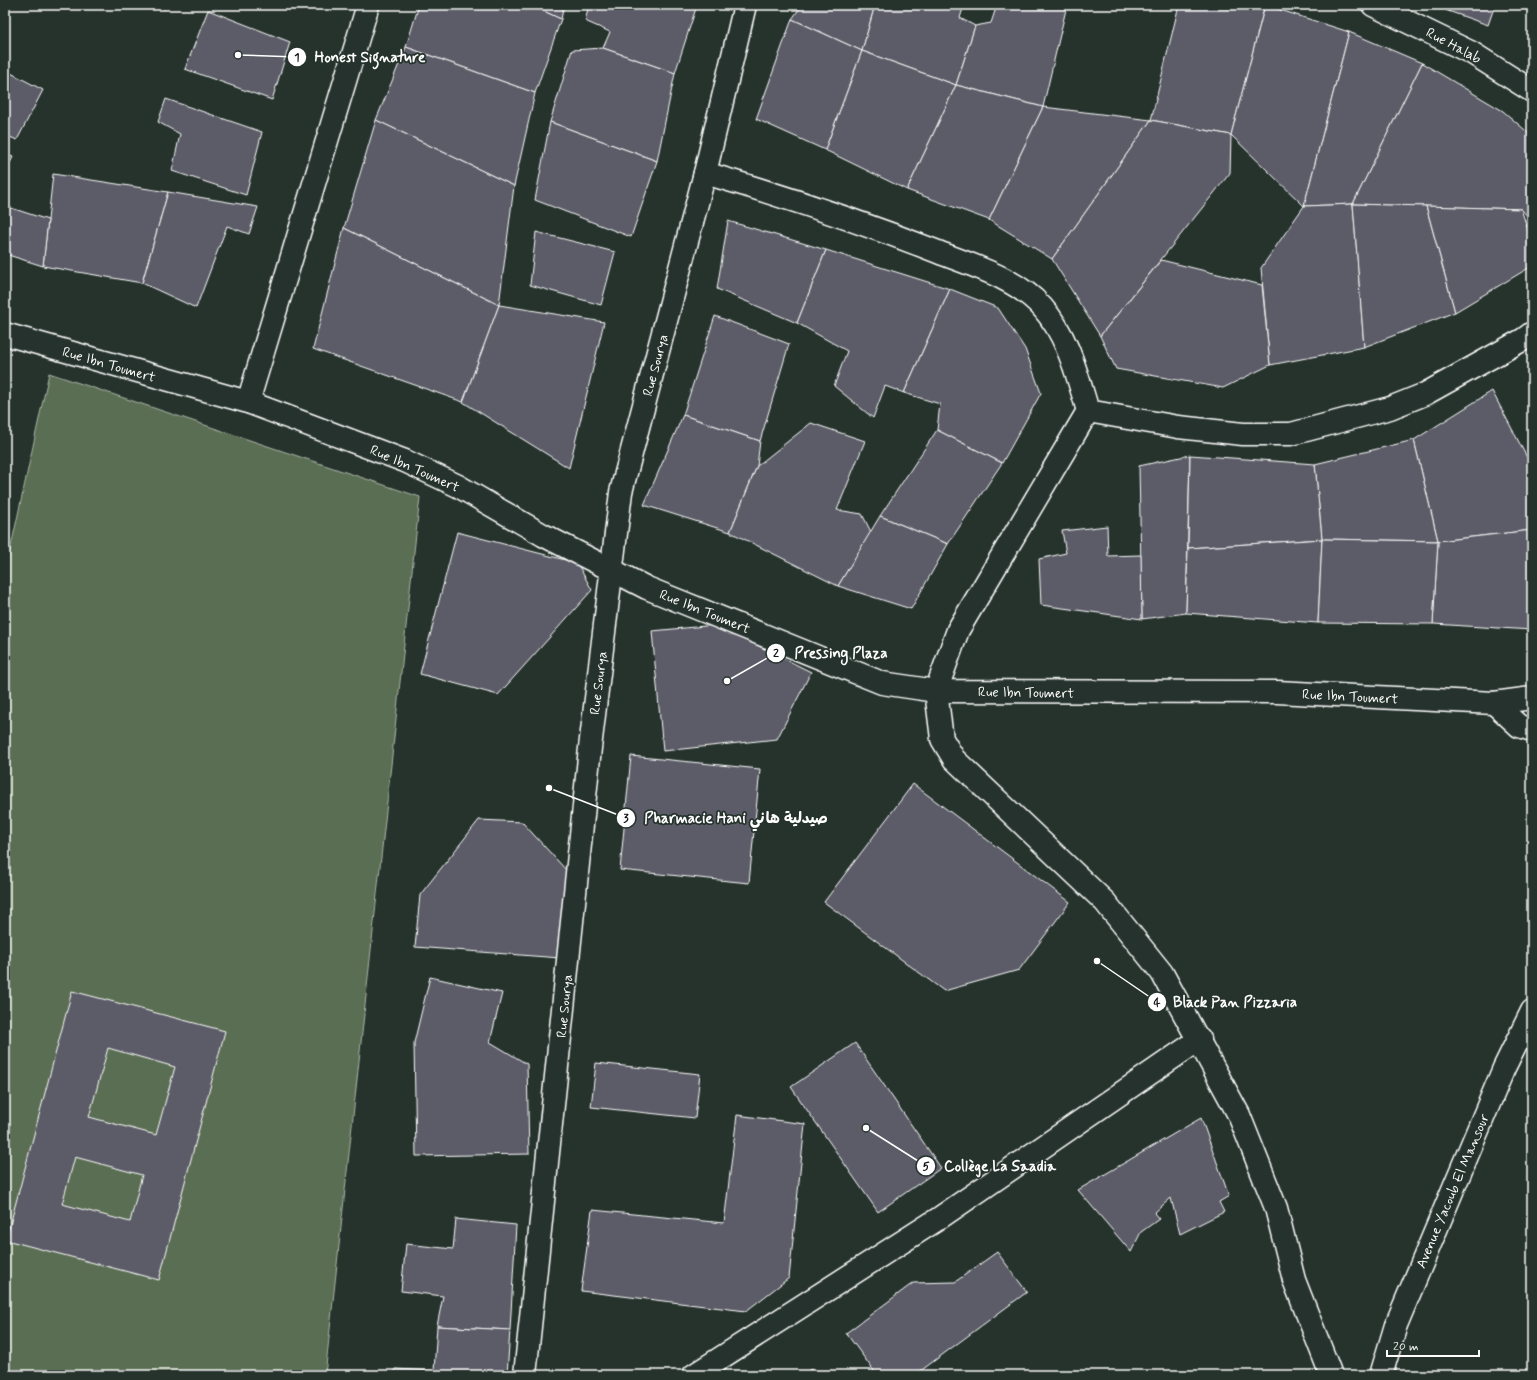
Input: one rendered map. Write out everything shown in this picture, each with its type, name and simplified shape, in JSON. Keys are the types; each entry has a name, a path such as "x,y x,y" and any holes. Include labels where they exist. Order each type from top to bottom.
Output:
{"street":[{"path":"248,402 368,5"},
{"name":"Rue Sourya","path":"525,1375 589,756 621,492 705,173 745,5"},
{"name":"Rue Halab","path":"1373,5 1472,53 1532,91"},
{"path":"705,173 840,215 981,269 1014,285 1042,307 1065,342 1088,412 958,630 936,691 942,739 954,759 1105,902 1162,972 1200,1039 1239,1115 1276,1208 1294,1280 1331,1375"},
{"path":"1088,412 1178,427 1243,434 1291,434 1390,408 1411,400 1524,339 1532,332"},
{"name":"Rue Ibn Toumert","path":"5,334 248,402 405,461 458,486 544,536 648,588 882,683 936,691 1277,692 1494,703 1532,698"},
{"path":"1494,703 1526,728 1532,744"},
{"name":"Avenue Yacoub El Mansour","path":"1381,1375 1396,1325 1504,1068 1532,1011"},
{"path":"694,1375 938,1219 1200,1039"}],"green space":[{"path":"49,373 420,497 325,1375 5,1375 5,574"}],"building":[{"path":"157,5 166,5 165,9"},
{"path":"419,5 531,5 561,19 535,93 406,47"},
{"path":"531,5 564,5 561,19"},
{"path":"589,5 697,5 675,73 603,48 610,32 585,21"},
{"path":"802,5 875,5 862,51 792,19"},
{"path":"875,5 964,5 960,18 975,26 956,85 862,51"},
{"path":"997,5 1067,5 1043,107 956,85 975,26 991,23"},
{"path":"1179,5 1265,5 1231,135 1151,120"},
{"path":"1265,5 1349,32 1304,206 1231,135"},
{"path":"1431,5 1495,5 1488,25"},
{"path":"208,10 290,42 272,100 185,69"},
{"path":"792,19 862,51 825,150 756,119"},
{"path":"1349,32 1422,63 1353,204 1304,206"},
{"path":"406,47 535,93 514,186 376,120"},
{"path":"603,48 675,73 657,161 550,122 572,50"},
{"path":"862,51 956,85 907,190 825,150"},
{"path":"1422,63 1503,111 1532,136 1532,221 1521,209 1353,204"},
{"path":"5,70 43,90 17,140 5,135"},
{"path":"956,85 1043,107 989,220 907,190"},
{"path":"166,99 262,132 246,195 172,171 180,134 158,122"},
{"path":"1043,107 1151,120 1052,259 989,220"},
{"path":"376,120 514,186 499,305 344,228"},
{"path":"1151,120 1231,135 1230,173 1100,336 1052,259"},
{"path":"550,122 657,161 631,237 535,200"},
{"path":"5,154 13,157 5,173"},
{"path":"53,174 168,192 142,283 43,266"},
{"path":"168,192 258,207 249,234 227,226 196,308 142,283"},
{"path":"1353,204 1364,347 1270,365 1261,268 1304,206"},
{"path":"1353,204 1426,206 1455,312 1364,347"},
{"path":"5,206 48,220 43,266 5,254"},
{"path":"1426,206 1521,209 1532,242 1532,266 1455,312"},
{"path":"728,221 826,250 797,323 717,289"},
{"path":"344,228 499,305 463,402 313,349"},
{"path":"536,232 615,252 601,305 530,285"},
{"path":"826,250 950,289 904,393 885,386 873,418 834,386 847,351 797,323"},
{"path":"1161,260 1262,285 1270,365 1223,388 1116,369 1100,336"},
{"path":"950,289 998,308 1025,349 1041,393 1002,463 937,430 940,404 904,393"},
{"path":"499,305 604,322 569,468 463,402"},
{"path":"715,316 789,344 760,441 683,415"},
{"path":"1492,391 1532,467 1532,530 1438,541 1414,440"},
{"path":"683,415 760,441 757,466 730,532 644,505"},
{"path":"811,423 865,441 837,510 862,514 871,532 838,586 730,532 757,466"},
{"path":"937,430 1002,463 948,544 880,516"},
{"path":"1414,440 1438,541 1322,539 1315,464"},
{"path":"1190,455 1186,613 1142,619 1139,466"},
{"path":"1190,455 1315,464 1322,539 1188,548"},
{"path":"880,516 948,544 911,609 838,586"},
{"path":"1107,526 1108,556 1141,555 1142,619 1041,605 1039,559 1066,553 1062,531"},
{"path":"1532,530 1532,630 1433,624 1438,541"},
{"path":"457,532 577,563 592,590 498,695 420,674"},
{"path":"1322,539 1318,623 1186,613 1188,548"},
{"path":"1322,539 1438,541 1433,624 1318,623"},
{"path":"716,625 811,672 777,739 663,751 652,631"},
{"path":"631,756 760,769 749,883 620,870"},
{"path":"913,784 1070,902 1019,970 944,991 824,902"},
{"path":"479,820 522,822 567,871 560,958 415,947 420,895"},
{"path":"430,977 502,993 490,1042 527,1064 529,1154 416,1156 414,1043"},
{"path":"72,991 225,1031 159,1280 6,1240","holes":["108,1048 175,1067 156,1135 89,1117","75,1157 142,1175 130,1222 62,1204"]},
{"path":"855,1043 941,1168 878,1212 791,1087"},
{"path":"596,1063 700,1074 695,1118 591,1107"},
{"path":"737,1115 805,1124 789,1278 746,1311 581,1291 592,1210 724,1223"},
{"path":"1201,1118 1229,1196 1219,1202 1224,1212 1180,1234 1171,1198 1154,1213 1159,1219 1141,1232 1131,1252 1078,1190"},
{"path":"456,1219 516,1225 510,1330 437,1326 443,1296 401,1291 406,1244 453,1249"},
{"path":"997,1252 1027,1292 915,1375 877,1375 846,1333 913,1283 955,1282"},
{"path":"437,1326 510,1330 507,1375 395,1375 395,1369 434,1371"},
{"path":"811,1369 815,1375 802,1375"}],"place":[{"name":"Honest Signature","path":"238,55"},
{"name":"Pressing Plaza","path":"727,681"},
{"name":"Pharmacie Hani صيدلية هاني","path":"549,788"},
{"name":"Black Pan Pizzaria","path":"1097,961"},
{"name":"Collège La Saadia","path":"866,1128"}]}
